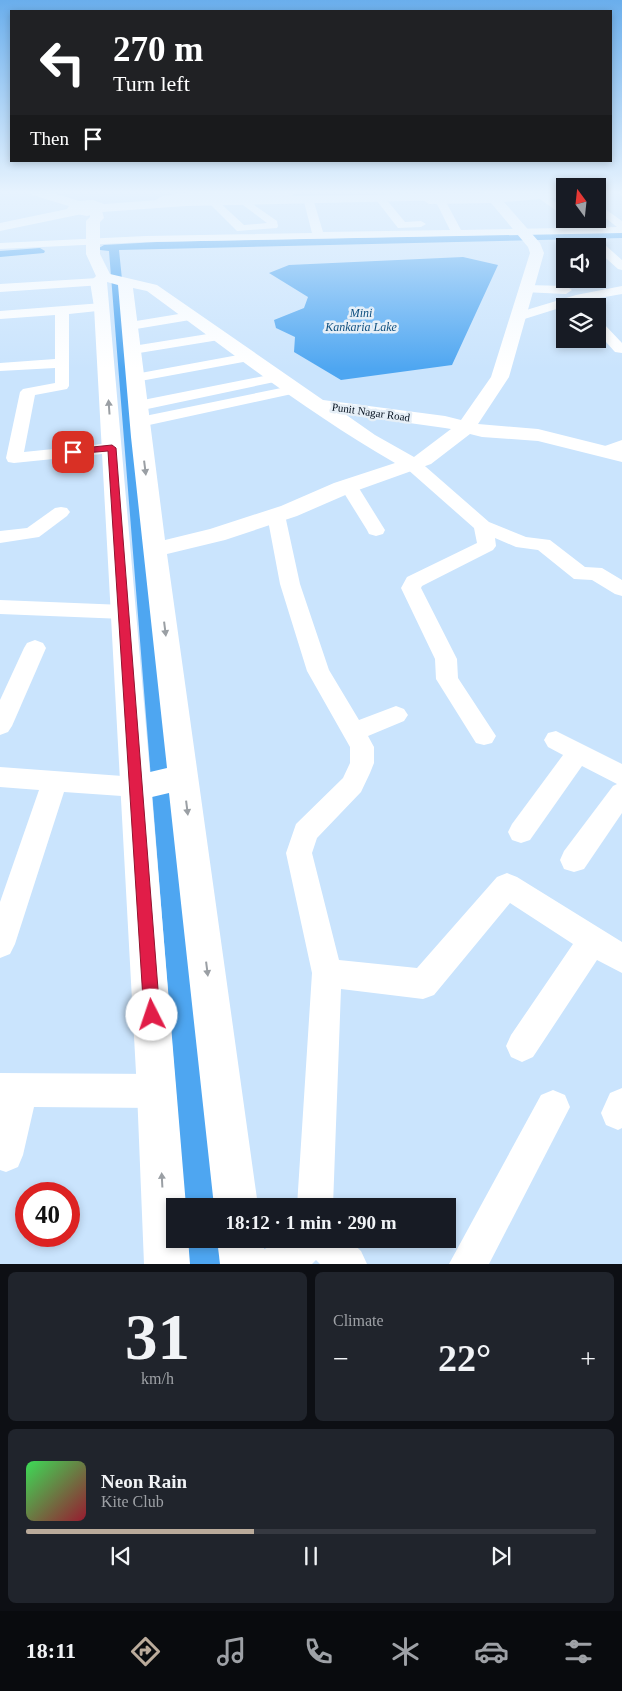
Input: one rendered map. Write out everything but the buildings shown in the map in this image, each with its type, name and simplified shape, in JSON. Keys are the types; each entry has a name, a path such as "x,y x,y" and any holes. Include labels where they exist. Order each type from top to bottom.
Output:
{"street":[{"path":"18,251 105,275"},
{"path":"99,251 135,372 155,550 235,1198"},
{"path":"0,315 62,310 132,251"},
{"path":"155,550 217,535 276,516 348,486 424,460 466,427 500,377 527,289 537,253 536,251"},
{"path":"606,252 622,266"},
{"path":"78,256 105,275"},
{"path":"0,288 105,275"},
{"path":"105,275 112,448 157,1091 166,1264"},
{"name":"Punit Nagar Road","path":"105,275 152,288 318,405 445,422 482,431 538,435 617,451"},
{"path":"527,289 568,298"},
{"path":"578,298 622,290"},
{"path":"518,317 556,305"},
{"path":"62,310 62,386 28,392 14,458 112,448"},
{"path":"606,335 620,350"},
{"path":"135,372 227,341"},
{"path":"135,372 227,341"},
{"path":"135,372 227,341"},
{"path":"0,368 62,363"},
{"path":"135,372 279,378"},
{"path":"135,372 296,389"},
{"path":"318,405 368,439 412,464 482,526 523,543 543,544 581,574 595,572 622,589"},
{"path":"348,486 376,530"},
{"path":"0,537 32,533 61,512"},
{"path":"276,516 290,584 318,671 362,748 362,763 352,785 305,832 299,853 327,974 315,1198"},
{"path":"482,526 486,537 486,546 422,577 414,582 411,588 446,659 447,678 484,736"},
{"path":"0,607 124,612"},
{"path":"0,726 35,648"},
{"path":"354,732 396,715"},
{"path":"556,740 622,776"},
{"path":"521,832 579,752"},
{"path":"0,778 136,788 183,778"},
{"path":"0,944 55,781"},
{"path":"574,860 622,794"},
{"path":"327,974 422,984 507,886 622,959"},
{"path":"522,1046 593,941"},
{"path":"6,1155 10,1090 157,1091"},
{"path":"468,1264 553,1107"},
{"path":"241,1248 243,1264"},
{"path":"274,1264 302,1248"},
{"path":"330,1248 348,1264"}],"water":[{"name":"Mini Kankaria Lake","path":"463,257 498,265 452,365 341,380 294,352 295,337 276,328 274,320 304,308 308,297 269,273 289,265"}],"waterway":[{"path":"0,254 40,251"},
{"path":"114,251 200,1198"},
{"path":"205,1248 206,1264"}],"route":[{"path":"73,452 112,448 152,1015"}]}
